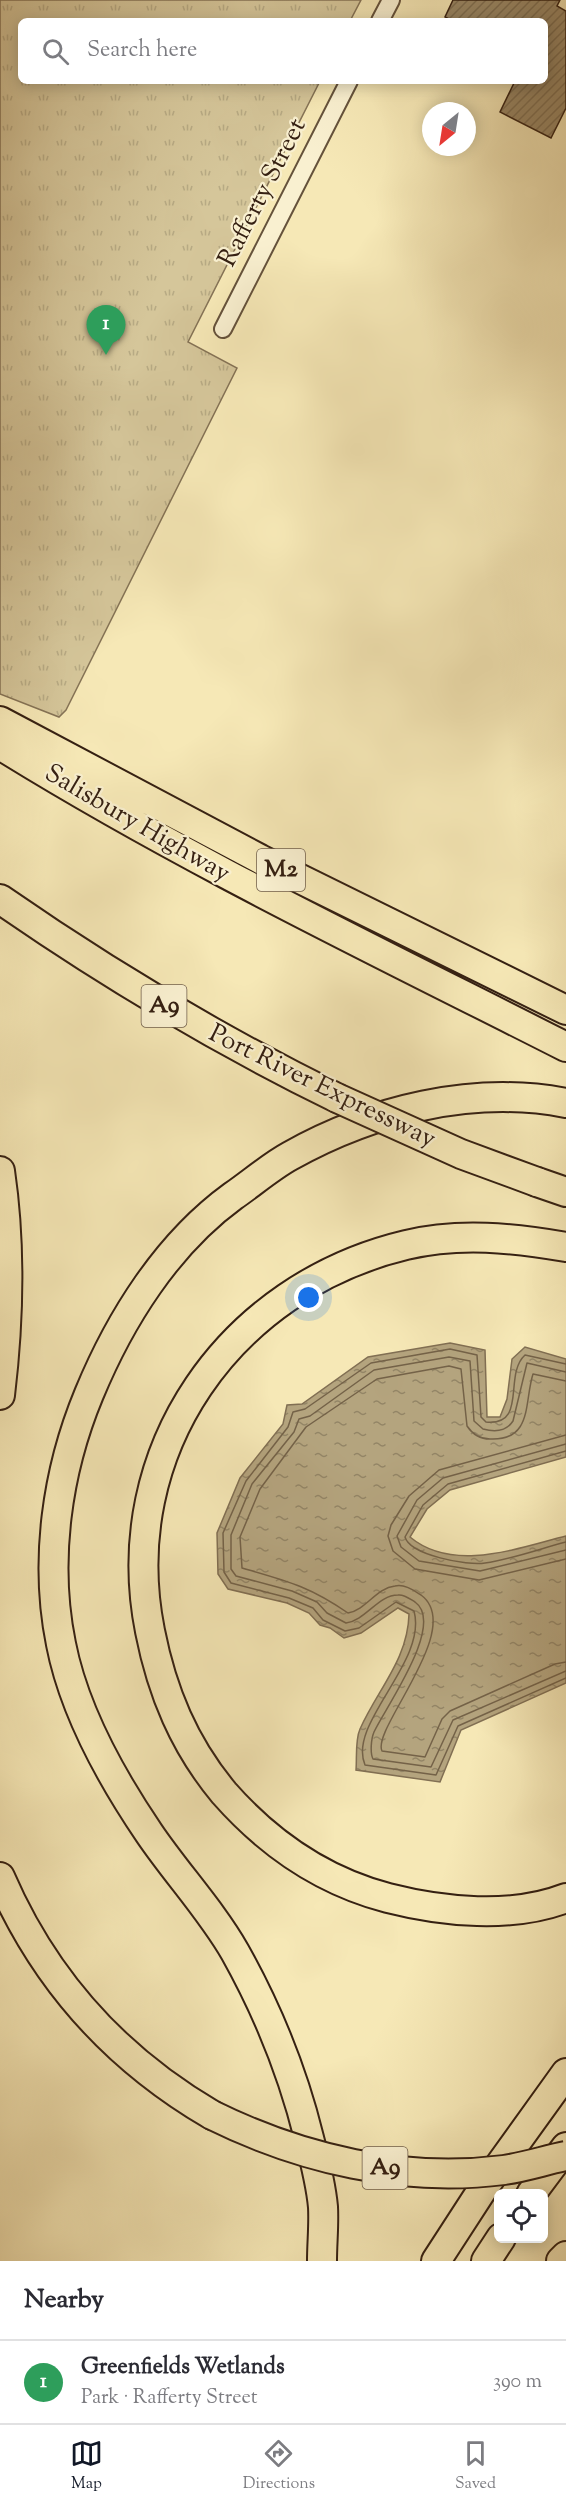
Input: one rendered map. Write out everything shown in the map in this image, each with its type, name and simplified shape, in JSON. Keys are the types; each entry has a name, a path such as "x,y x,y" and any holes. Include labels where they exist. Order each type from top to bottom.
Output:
{"highway":[{"name":"M2","path":"0,721 260,859 566,1010"},
{"name":"Salisbury Highway","path":"0,745 165,843 306,918 500,1014"},
{"name":"Port River Expressway","path":"0,899 76,952 160,1004 250,1055 337,1098 461,1154 566,1192"},
{"path":"500,1014 566,1039"},
{"path":"500,1014 566,1047"},
{"path":"322,2261 323,2206 317,2169 296,2084 283,2050 233,1948 150,1834 114,1778 75,1693 61,1646 54,1594 58,1502 64,1470 76,1423 117,1335 160,1267 207,1215 288,1156 370,1119 427,1104 497,1098 546,1099 566,1103"},
{"path":"0,1171 6,1215 8,1285 0,1395"},
{"path":"566,1247 492,1237 453,1238 408,1244 363,1257 323,1274 283,1298 244,1330 212,1366 184,1408 162,1456 149,1498 143,1551 144,1601 158,1670 178,1724 207,1773 240,1811 274,1843 316,1870 365,1892 416,1905 485,1910 520,1908 566,1898"},
{"name":"A9","path":"0,1877 30,1938 79,2007 132,2060 157,2081 212,2115 258,2138 298,2152 372,2167 440,2174 504,2170 566,2156"},
{"path":"436,2261 484,2187 566,2073"},
{"path":"534,2189 566,2147"},
{"path":"486,2261 498,2243"},
{"path":"561,2261 566,2256"}],"street":[{"path":"382,18 391,0"},
{"name":"Rafferty Street","path":"223,329 348,84"}],"green space":[{"path":"0,0 361,0 352,18 18,18 18,84 318,84 188,342 237,368 66,710 59,717 0,694"}],"water":[{"path":"450,1343 485,1350 487,1417 500,1417 507,1399 512,1359 525,1347 566,1359 566,1457 450,1490 427,1509 410,1537 427,1548 446,1554 466,1556 507,1551 566,1536 566,1683 461,1730 440,1782 356,1770 358,1733 398,1660 409,1614 398,1608 361,1633 344,1638 330,1628 320,1625 309,1613 287,1603 228,1589 218,1574 217,1533 240,1478 283,1424 287,1405 302,1404 368,1357"}],"building":[{"path":"453,0 560,0 557,6 566,11 566,108 551,138 500,112 514,84 548,84 548,18 445,17"}],"place":[{"name":"Greenfields Wetlands","path":"106,355"}]}
